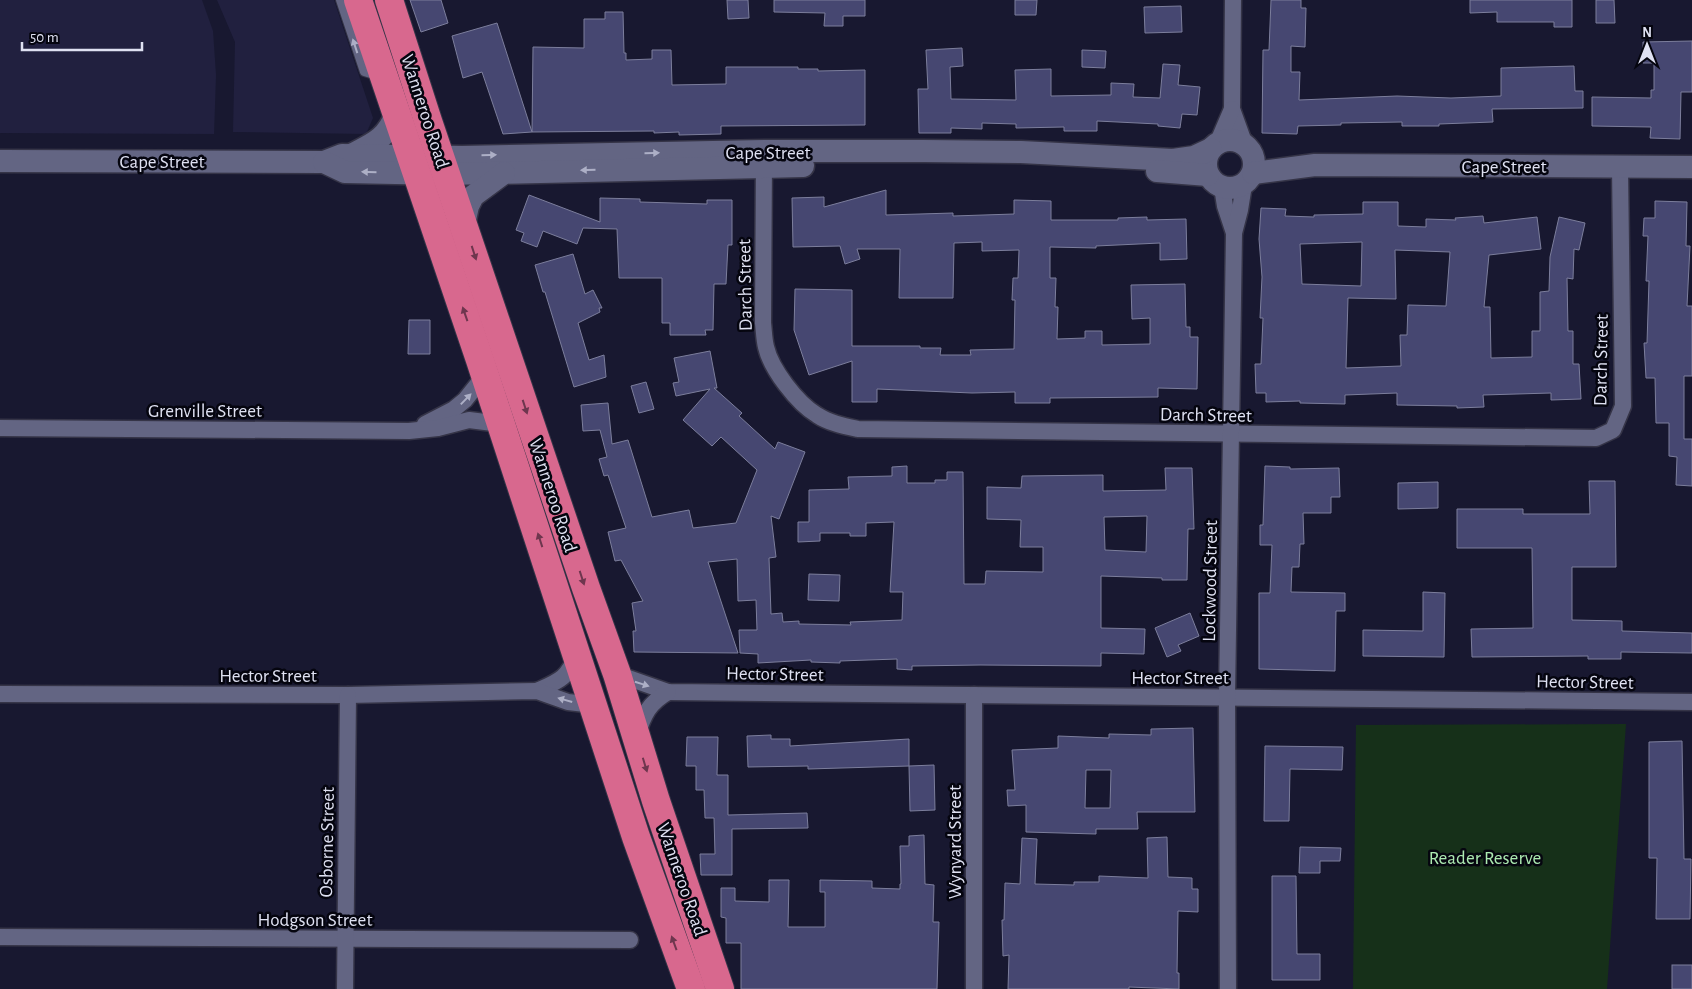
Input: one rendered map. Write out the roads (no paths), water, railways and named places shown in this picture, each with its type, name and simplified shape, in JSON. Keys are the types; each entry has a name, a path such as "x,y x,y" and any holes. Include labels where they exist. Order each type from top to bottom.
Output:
{"highway":[{"name":"Wanneroo Road","path":"390,0 720,989"},
{"name":"Wanneroo Road","path":"354,1 384,76 578,654 633,828 691,989"}],"street":[{"path":"1232,109 1206,164 1215,181 1237,188 1248,179 1255,165 1232,109 1233,0"},
{"path":"350,155 372,145 388,128 396,114"},
{"path":"1214,147 1231,140 1248,148"},
{"name":"Cape Street","path":"0,161 324,162 342,155 350,155 413,164 444,165 1021,152 1173,160 1194,157 1214,147"},
{"name":"Cape Street","path":"1248,148 1315,165"},
{"name":"Cape Street","path":"444,165 504,173 764,159 1047,165 1215,181"},
{"name":"Darch Street","path":"764,159 763,323 766,347 773,365 784,381 799,399 816,414 834,423 858,429 1232,435 1596,438 1613,430 1623,406 1620,167"},
{"name":"Cape Street","path":"324,162 345,172 413,164"},
{"name":"Cape Street","path":"1248,179 1315,165 1692,167"},
{"path":"464,224 472,196 504,173"},
{"name":"Lockwood Street","path":"1228,989 1227,697 1234,233 1248,179"},
{"name":"Lockwood Street","path":"1215,181 1234,233"},
{"name":"Grenville Street","path":"409,431 454,409 465,400 485,375"},
{"name":"Grenville Street","path":"0,428 409,431 438,428 469,420 501,424"},
{"name":"Hector Street","path":"537,691 561,680 571,668 578,654"},
{"name":"Hector Street","path":"616,674 668,692 1692,702"},
{"name":"Hector Street","path":"0,694 348,695 537,691 568,702 594,705"},
{"path":"636,738 646,711 657,698 668,692"},
{"name":"Osborne Street","path":"345,989 348,695"},
{"name":"Wynyard Street","path":"974,695 974,989"},
{"name":"Hodgson Street","path":"0,937 630,940"}],"park label":[{"name":"Reader Reserve","path":"1485,857"}]}
